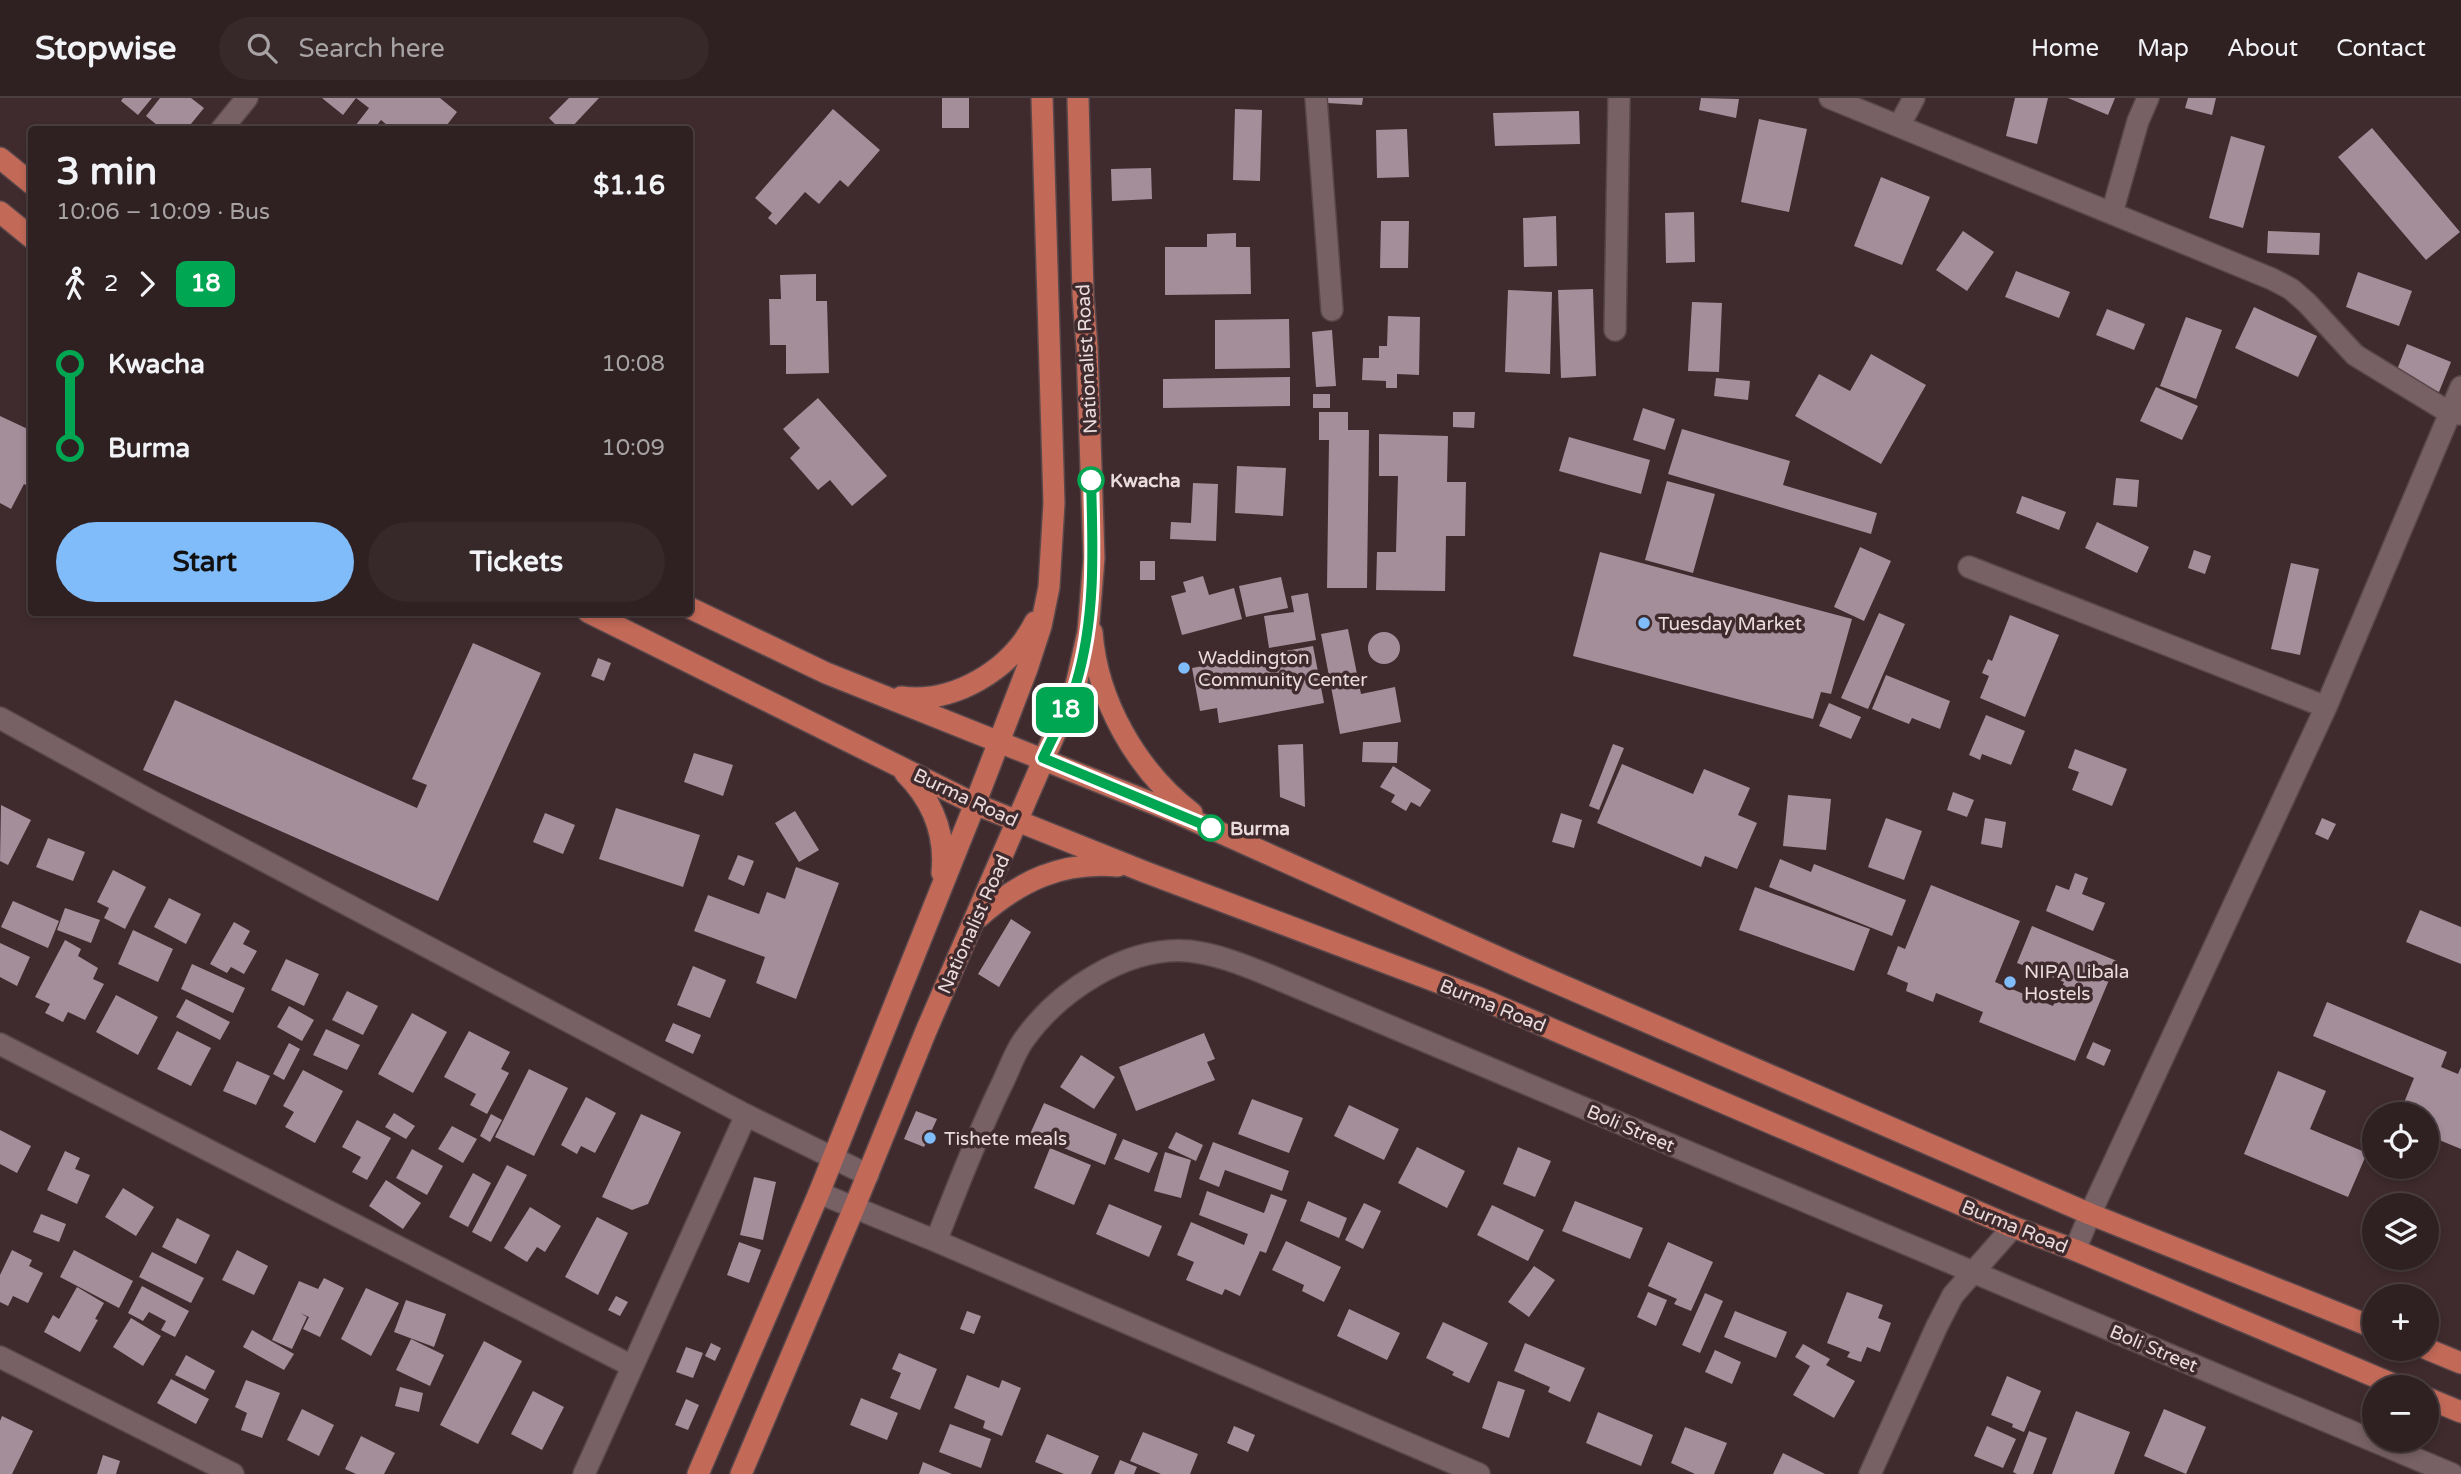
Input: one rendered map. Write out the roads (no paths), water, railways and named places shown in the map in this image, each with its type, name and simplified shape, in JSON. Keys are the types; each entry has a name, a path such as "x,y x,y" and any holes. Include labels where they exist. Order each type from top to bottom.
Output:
{"main road":[{"name":"Nationalist Road","path":"698,1474 819,1193 975,804 1041,626 1053,543 1054,503 1042,98"},
{"name":"Nationalist Road","path":"741,1474 855,1208 926,1031 1019,822 1043,758 1076,685 1088,632 1094,558 1078,98"},
{"path":"0,158 28,181"},
{"path":"0,212 28,235"},
{"path":"881,695 915,699 949,694 980,681 1007,659 1030,632 1046,600"},
{"path":"1090,602 1093,648 1102,681 1124,734 1149,771 1180,804 1216,831"},
{"name":"Burma Road","path":"693,609 826,673 1043,758 1216,831 1520,967 2090,1214 2362,1323"},
{"name":"Burma Road","path":"596,616 975,804 1477,997 2013,1227 2075,1250 2371,1375"},
{"path":"897,764 921,789 938,821 943,856 939,892"},
{"path":"975,921 1001,898 1031,880 1064,868 1099,864 1134,867"},
{"path":"2439,1354 2461,1363"},
{"path":"2439,1403 2461,1412"}],"street":[{"path":"224,126 247,98"},
{"path":"1316,98 1332,310"},
{"path":"1615,330 1619,98"},
{"path":"1830,98 2272,278 2307,303 2355,355 2456,413"},
{"path":"1899,126 1914,98"},
{"path":"2112,213 2134,133 2148,98"},
{"path":"2075,1250 2326,706 2456,413 2461,387"},
{"path":"1969,567 2326,706"},
{"path":"0,718 149,800 746,1115 868,1175"},
{"name":"Boli Street","path":"936,1241 990,1108 1022,1042 1041,1020 1064,997 1128,960 1188,951 1222,957 1266,974 2452,1474"},
{"path":"0,1044 632,1366"},
{"path":"584,1474 746,1115"},
{"path":"819,1193 1479,1474"},
{"path":"1870,1474 1953,1295 2013,1227"},
{"path":"0,1357 233,1474"}],"place":[{"name":"Kwacha","path":"1091,480"},
{"name":"Tuesday Market","path":"1644,623"},
{"name":"Waddington Community Center","path":"1184,668"},
{"name":"Burma","path":"1211,828"},
{"name":"NIPA Libala Hostels","path":"2010,982"},
{"name":"Tishete meals","path":"930,1138"}]}
